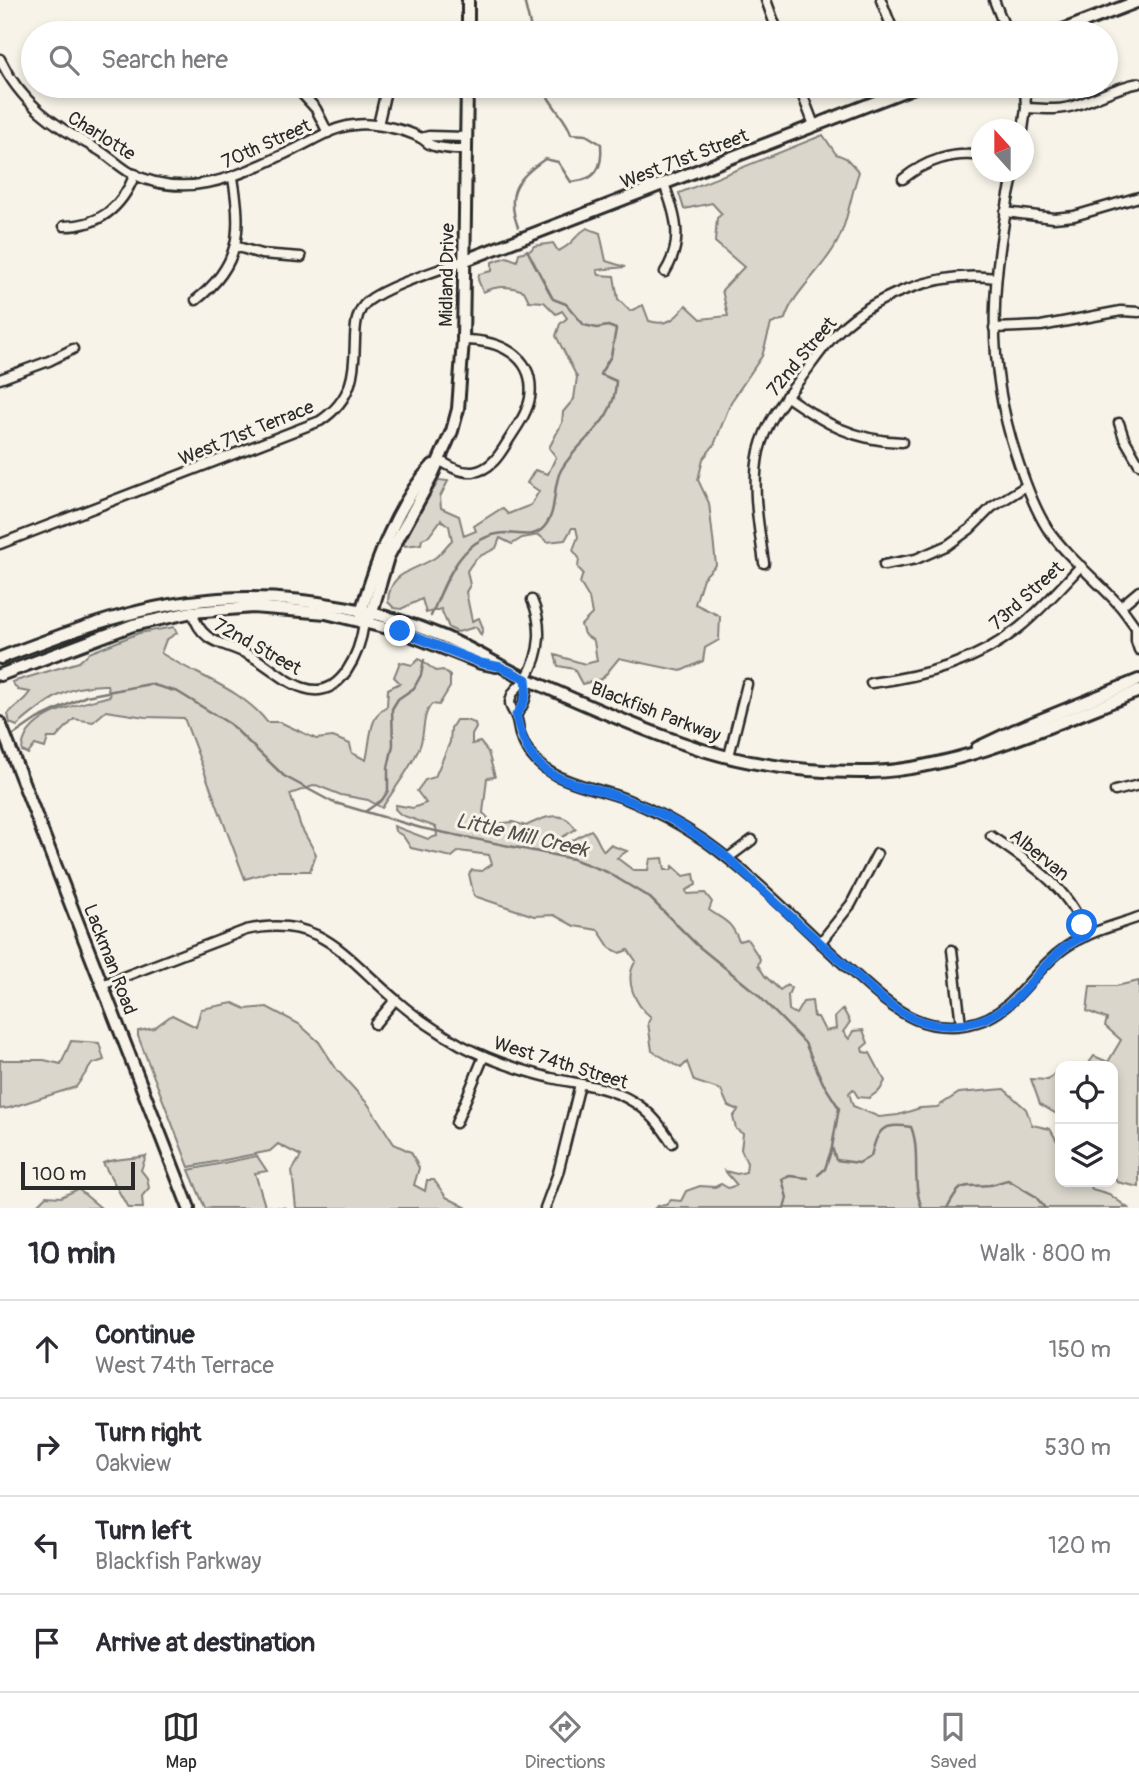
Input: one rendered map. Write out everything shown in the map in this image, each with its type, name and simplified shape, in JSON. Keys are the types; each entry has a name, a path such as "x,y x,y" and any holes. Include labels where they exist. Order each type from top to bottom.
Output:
{"main road":[{"path":"468,0 468,21"},
{"path":"1088,21 1139,1"},
{"name":"Midland Drive","path":"366,616 388,557 439,460 458,409 463,340 467,98"},
{"name":"West 71st Street","path":"463,261 884,98"},
{"name":"Blackfish Parkway","path":"0,657 106,619 185,602 246,598 320,603 366,616 481,663 501,667 683,744 760,764 876,772 929,765 992,748 1139,691"},
{"name":"Blackfish Parkway","path":"0,675 133,625 192,612 253,607 366,616"},
{"name":"Blackfish Parkway","path":"968,753 1013,730 1139,680"},
{"name":"Lackman Road","path":"0,723 189,1208"}],"street":[{"path":"766,0 774,21"},
{"path":"881,0 889,21"},
{"path":"994,0 1002,21"},
{"path":"1107,0 1112,12"},
{"name":"Charlotte","path":"0,59 21,92"},
{"path":"1118,89 1139,83"},
{"name":"Charlotte","path":"26,98 39,113 135,174"},
{"path":"306,98 316,109 328,133"},
{"path":"378,125 384,98"},
{"path":"804,98 814,125"},
{"path":"1025,119 1026,98"},
{"path":"1027,108 1062,109 1092,98"},
{"name":"70th Street","path":"135,174 152,181 178,186 201,185 233,177 328,133 356,124 378,125 421,138 434,146 465,150"},
{"name":"70th Street","path":"421,138 466,137"},
{"path":"903,179 913,171 945,157 971,156"},
{"path":"64,226 88,224 113,210 125,196 135,174"},
{"path":"196,300 213,285 231,258 235,246 239,211 233,177"},
{"path":"1012,182 996,278 994,328 995,358 1011,441 1027,486 1048,530 1121,606 1138,630 1136,641 1139,650"},
{"path":"664,184 678,227 673,260 665,272"},
{"path":"1005,212 1054,218 1073,216 1139,197"},
{"path":"235,246 261,254 301,257"},
{"name":"West 71st Terrace","path":"0,544 320,421 336,408 349,389 355,365 356,321 366,302 379,294 463,261"},
{"name":"72nd Street","path":"764,563 756,466 768,425 831,338 866,310 905,290 970,276 996,278"},
{"path":"994,328 1041,326 1121,311 1139,313"},
{"path":"439,460 458,470 480,471 498,457 523,417 530,398 526,372 510,350 487,341 463,340"},
{"path":"0,379 73,349"},
{"path":"786,397 847,433 902,442"},
{"path":"1119,423 1139,464"},
{"path":"884,565 916,559 948,545 992,508 1027,486"},
{"name":"73rd Street","path":"871,683 905,679 939,670 978,654 1018,628 1081,566"},
{"path":"1121,606 1139,591"},
{"path":"533,600 540,629 536,652 526,679 528,690 516,715 520,736 539,765 563,780 625,799 676,821 728,858 875,992 916,1020 938,1025 961,1024 993,1015 1020,994 1054,956 1078,939 1139,917"},
{"name":"72nd Street","path":"192,612 204,635 244,652 298,686 310,690 323,688 342,678 356,656 366,616"},
{"path":"729,757 747,684"},
{"path":"1115,791 1139,785"},
{"name":"Albervan","path":"991,836 1056,885 1075,909 1086,936"},
{"path":"728,858 752,840"},
{"path":"820,943 851,904 877,854"},
{"name":"West 74th Street","path":"102,985 246,930 267,925 302,929 347,954 395,1000 445,1035 484,1056 533,1073 617,1093 649,1113 672,1143"},
{"path":"952,950 961,1024"},
{"path":"375,1024 395,1000"},
{"path":"456,1123 484,1056"},
{"path":"545,1208 558,1173 580,1084"}],"shaded area":[{"path":"823,135 836,154 846,158 859,172 843,229 835,246 794,301 785,319 771,324 762,356 731,402 714,445 703,459 698,480 709,503 716,565 703,578 695,604 720,616 719,640 705,648 703,661 681,671 619,658 602,679 582,684 574,669 558,666 555,655 585,664 597,661 594,641 584,634 581,625 592,614 589,598 580,583 583,573 578,568 579,558 573,550 578,537 576,528 572,528 565,540 547,542 539,535 522,538 512,544 500,538 496,548 474,561 467,571 470,585 466,592 472,621 479,618 483,628 481,635 476,627 458,632 449,628 441,609 426,613 422,599 401,609 394,608 388,602 393,583 398,577 436,557 452,540 449,526 441,520 429,536 422,539 421,544 405,546 403,541 439,480 448,481 440,497 441,508 459,516 464,536 476,531 474,526 502,508 508,514 531,505 539,491 527,483 535,470 548,474 556,457 549,448 562,423 563,412 574,399 577,377 556,336 560,324 567,318 562,311 556,314 544,302 529,301 524,291 513,288 499,287 483,292 478,280 479,274 492,271 492,262 507,257 517,261 519,253 531,250 534,246 553,243 558,251 568,246 587,228 600,233 606,261 625,267 597,270 599,275 614,276 618,299 630,311 643,305 649,321 661,323 674,318 686,305 701,319 728,316 722,290 744,267 715,242 717,218 722,214 712,203 684,209 679,193"},
{"path":"174,627 177,633 166,640 161,653 231,691 267,722 280,722 316,739 333,737 350,744 352,753 366,760 376,716 387,706 388,689 400,683 394,677 400,662 412,665 419,659 436,671 443,670 450,676 450,687 439,705 432,704 429,708 422,741 416,754 382,808 368,800 341,795 316,785 290,794 301,827 316,854 310,871 272,871 245,879 184,718 145,717 106,711 93,722 74,719 56,738 48,738 45,748 35,745 28,754 22,751 25,738 43,719 70,707 110,696 107,685 93,685 58,696 17,726 10,723 8,714 30,692 18,690 12,682 79,662 89,653 139,633"},
{"path":"456,720 475,723 472,744 480,742 488,752 495,777 487,778 483,813 494,824 513,822 526,826 547,817 563,817 576,829 559,839 564,845 591,830 604,851 610,845 627,851 617,858 633,870 648,870 650,859 663,858 665,870 671,870 673,866 684,876 694,874 696,885 686,890 687,894 705,893 712,902 709,910 730,925 739,941 747,939 760,959 758,965 765,976 780,990 787,985 791,988 788,995 789,1010 796,1014 803,1002 812,1001 814,1017 818,1017 825,1031 836,1029 835,1017 843,1009 850,1022 843,1032 849,1039 853,1031 863,1030 868,1043 862,1048 863,1052 870,1053 885,1081 880,1090 869,1098 858,1097 853,1089 849,1093 853,1106 879,1117 898,1115 920,1108 937,1107 959,1093 1004,1089 1026,1109 1032,1125 1050,1129 1055,1138 1055,1187 1091,1187 1109,1194 1128,1208 655,1208 666,1205 671,1200 681,1201 686,1191 700,1186 715,1187 721,1184 728,1188 737,1185 725,1171 737,1174 746,1172 747,1163 741,1149 743,1134 736,1129 733,1117 738,1110 728,1106 721,1090 694,1081 687,1062 681,1068 652,1051 648,1023 651,1017 640,1006 633,991 631,976 636,961 628,950 620,953 610,948 598,930 574,926 554,915 534,916 474,896 469,874 472,870 482,871 492,864 489,855 459,851 452,857 411,848 403,836 395,831 394,826 428,839 437,836 436,827 401,815 395,809 396,805 413,808 426,803 417,791 425,780 435,777 450,742 451,728"},
{"path":"1139,981 1139,1187 1118,1182 1118,1061 1109,1061 1121,1040 1105,1026 1107,1019 1087,1011 1090,986 1116,986"},
{"path":"233,1003 246,1009 267,1007 299,1024 319,1042 337,1070 368,1104 394,1144 411,1152 419,1168 414,1185 425,1191 427,1180 434,1180 446,1197 467,1208 296,1208 292,1171 301,1156 278,1144 270,1151 189,1167 138,1031 154,1028 172,1015 196,1027 201,1009"},
{"path":"71,1041 99,1043 104,1060 92,1064 76,1087 0,1109 0,1060 44,1060 61,1064"},
{"path":"1094,1056 1106,1061 1090,1061"},
{"path":"1055,1073 1055,1113 1040,1104 1031,1079 1048,1080"},
{"path":"146,1156 141,1170 147,1178 149,1188 142,1196 143,1208 128,1208 103,1163"},
{"path":"257,1156 267,1171 255,1173 265,1206 287,1208 205,1208 189,1170"},
{"path":"78,1189 101,1208 34,1208 46,1196 61,1197"}],"waterway":[{"path":"524,0 529,21"},
{"path":"518,227 513,196 521,180 535,166 545,159 558,162 571,182 592,176 601,160 601,144 586,135 571,134 548,98"},
{"path":"431,616 457,563 477,542 505,533 533,534 547,524 561,470 603,420 614,396 616,381 600,374 611,356 616,329 584,325 566,304 553,299 527,250"},
{"path":"366,811 382,800 388,791 388,768 393,745 392,709 398,699 414,688 421,675 424,660"},
{"name":"Little Mill Creek","path":"9,738 37,719 86,696 150,684 178,692 230,724 284,776 332,802 421,828 573,859 607,872 650,898 697,945 756,993 805,1043 823,1083 839,1108 832,1147 836,1160 859,1163 871,1156 876,1139 887,1127 911,1127 915,1146 917,1188 922,1208"},
{"path":"818,1175 825,1169 832,1148"},
{"path":"784,1208 787,1198 782,1179 790,1176 808,1178"},
{"name":"Little Mill Creek","path":"947,1208 956,1193 964,1187 990,1185 1008,1180 1035,1196 1045,1208"}],"route":[{"path":"400,631 481,663 501,667 526,679 528,690 516,715 520,736 539,765 563,780 610,793 676,821 728,858 875,992 916,1020 954,1026 993,1015 1020,994 1054,956 1086,936 1082,925"}]}
